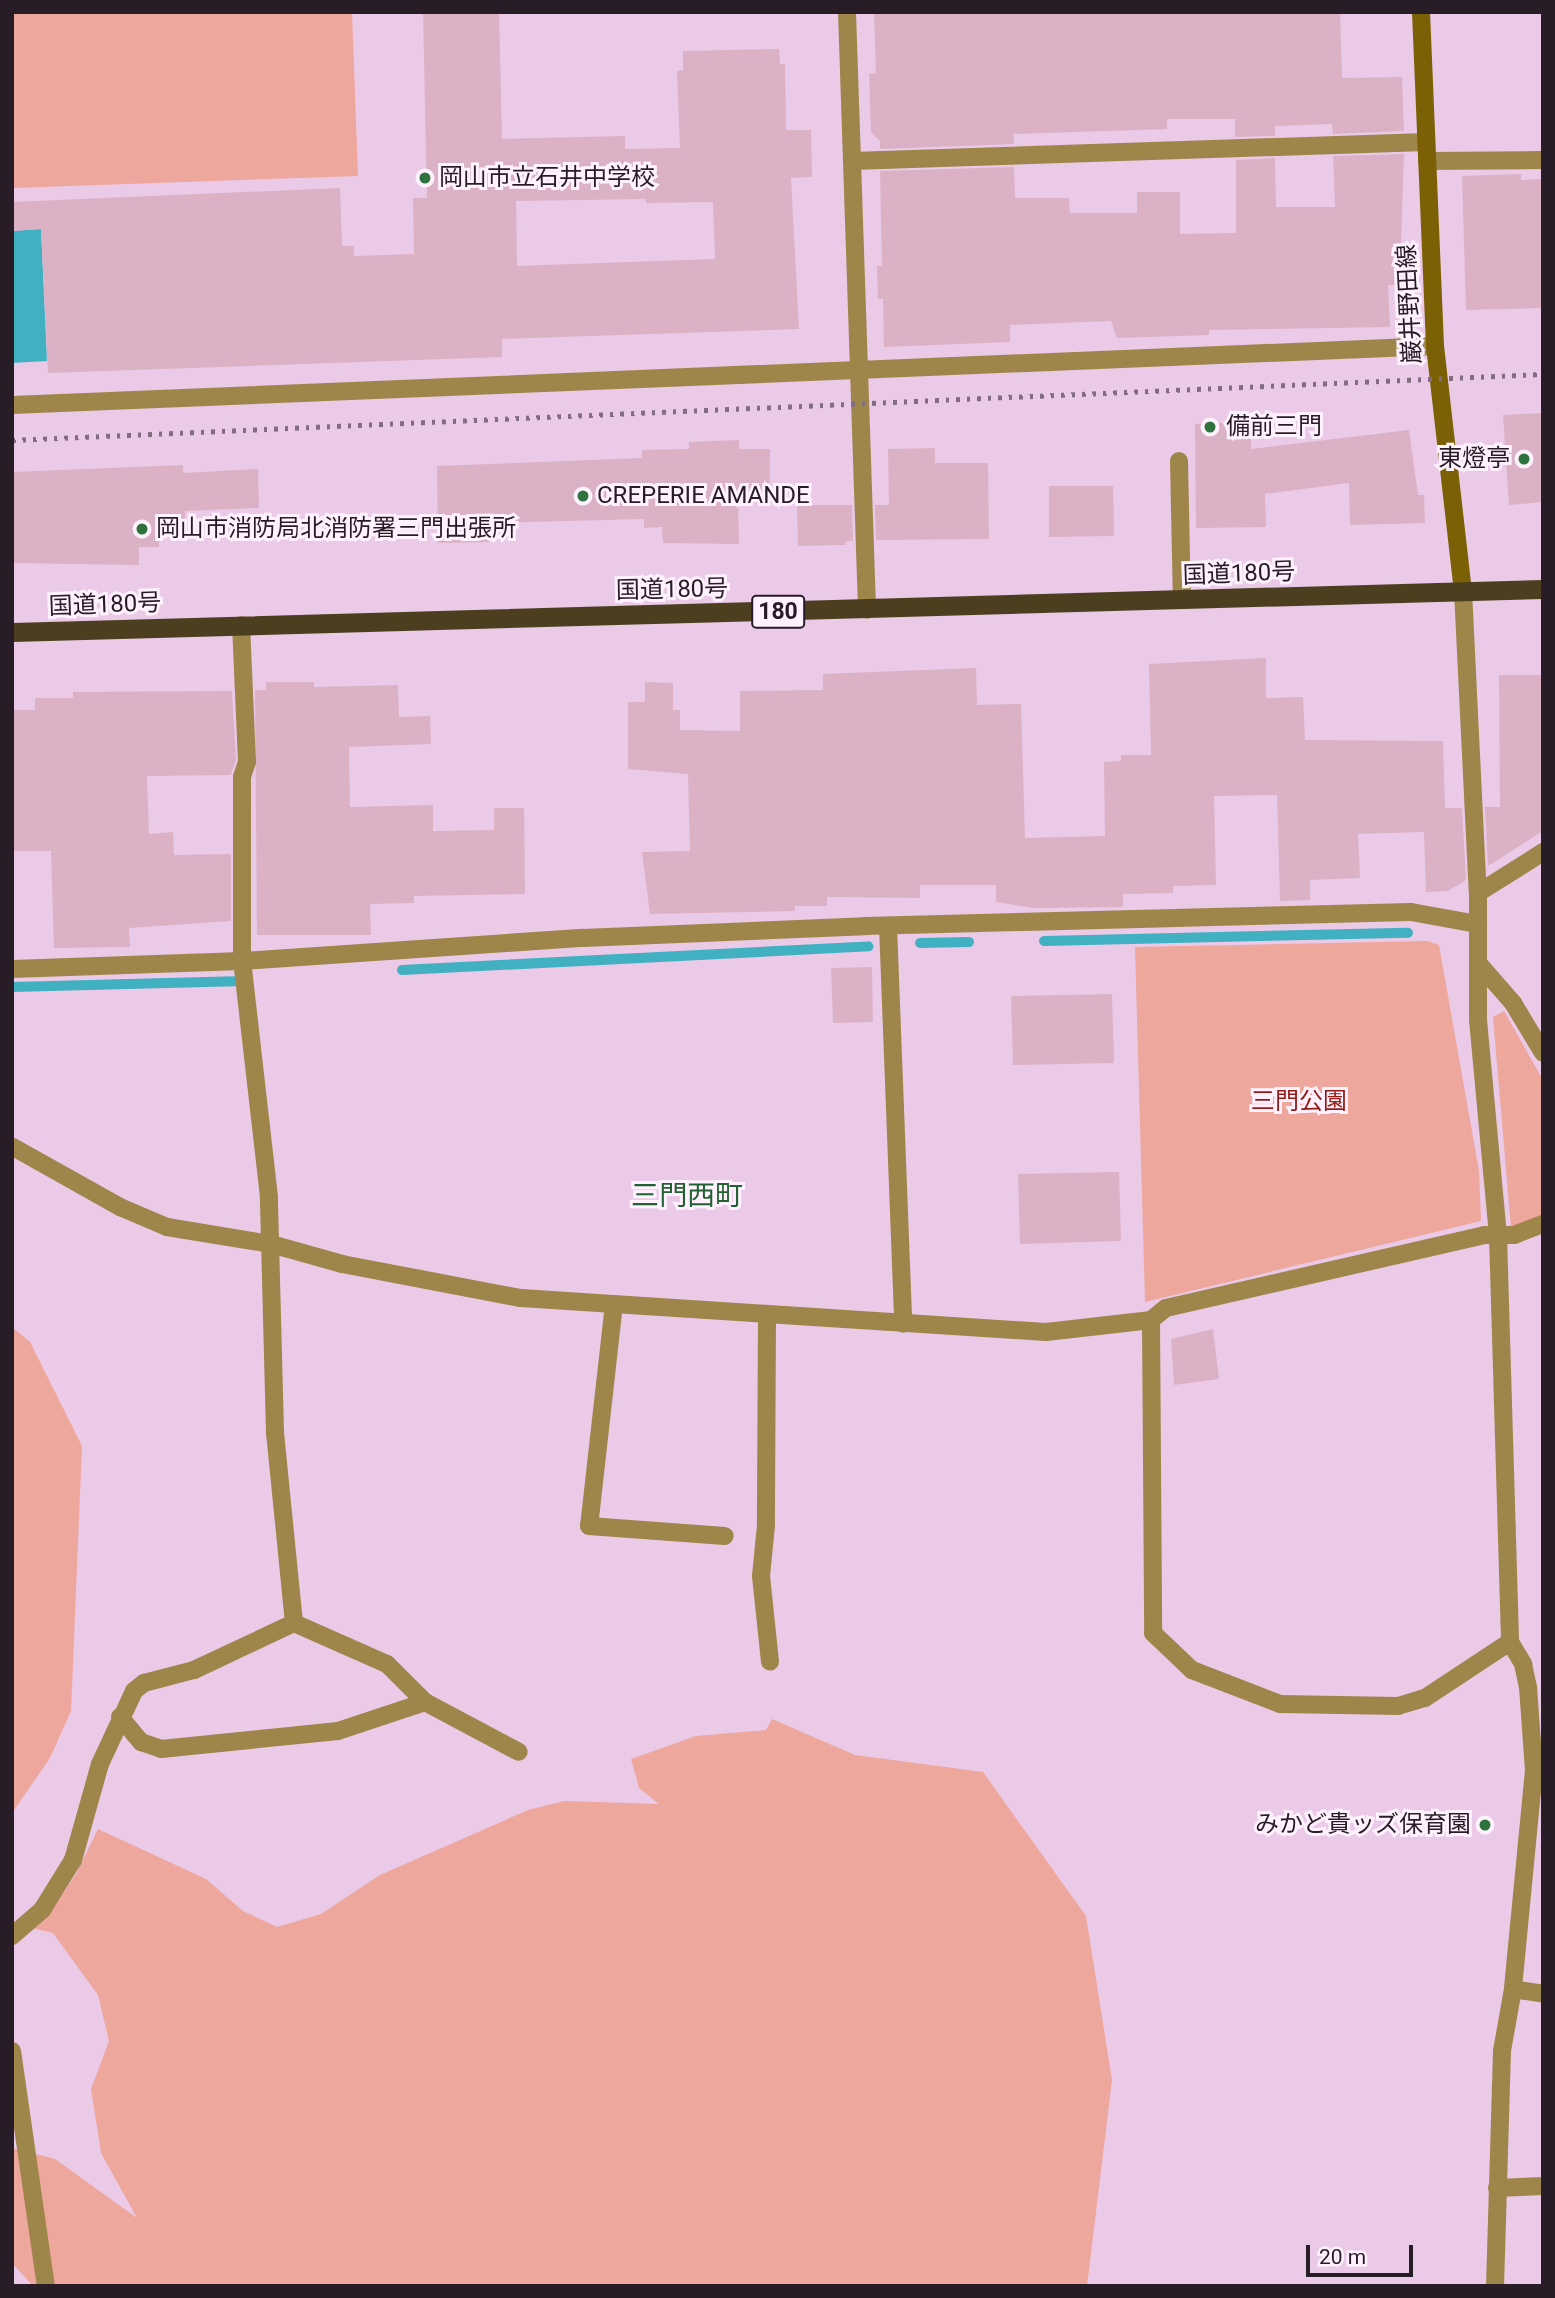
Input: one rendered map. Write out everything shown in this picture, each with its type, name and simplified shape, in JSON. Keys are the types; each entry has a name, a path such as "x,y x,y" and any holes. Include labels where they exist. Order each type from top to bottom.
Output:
{"highway":[{"name":"国道180号","path":"12,632 1543,589"}],"main road":[{"name":"巌井野田線","path":"1421,12 1435,346 1463,592"}],"street":[{"path":"847,12 867,610"},
{"path":"852,160 1426,142"},
{"path":"1427,161 1543,159"},
{"path":"12,405 859,367 1435,346"},
{"path":"1179,460 1182,600"},
{"path":"1463,592 1478,893 1478,1020 1498,1236 1510,1642 1523,1664 1528,1687 1534,1770 1513,1989 1502,2051 1496,2286"},
{"path":"241,625 247,762 242,777 242,961 271,1244 275,1432 293,1623"},
{"path":"1478,893 1543,852"},
{"path":"12,969 242,961 583,938 888,926 1411,912 1478,924"},
{"path":"888,926 903,1324"},
{"path":"1478,963 1513,1003 1543,1053"},
{"path":"13,1147 120,1207 167,1227 271,1244 342,1264 521,1298 1046,1332 1151,1321 1166,1308 1498,1236 1514,1235 1543,1224"},
{"path":"614,1304 589,1526 725,1536"},
{"path":"767,1315 766,1525 761,1576 770,1662"},
{"path":"1151,1321 1153,1633 1192,1670 1280,1704 1398,1706 1425,1698 1510,1642"},
{"path":"12,1936 41,1910 73,1860 100,1764 120,1717 144,1683 194,1670 293,1623 387,1664 425,1702 519,1752"},
{"path":"120,1717 141,1742 161,1749 338,1731 425,1702"},
{"path":"1513,1989 1543,1994"},
{"path":"12,2051 46,2286"},
{"path":"1497,2188 1543,2186"}],"green space":[{"path":"12,12 352,12 358,176 12,188"},
{"name":"三門公園","path":"1427,941 1439,945 1479,1171 1481,1221 1145,1302 1135,947"},
{"path":"1504,1011 1543,1080 1543,1216 1511,1228 1493,1017"},
{"path":"12,1327 30,1342 82,1446 71,1711 50,1758 12,1813"},
{"path":"772,1719 855,1755 983,1772 1086,1916 1112,2080 1087,2286 33,2286 12,2263 12,2148 55,2159 137,2218 101,2153 91,2089 109,2041 98,1995 53,1933 32,1928 54,1907 76,1874 98,1829 206,1879 243,1911 277,1927 321,1914 380,1875 528,1810 564,1801 659,1804 639,1788 631,1759 696,1736 766,1730"}],"water":[{"path":"41,229 47,361 12,363 12,231"}],"building":[{"path":"423,12 499,12 502,139 625,136 625,149 680,148 677,71 683,70 683,51 779,49 780,64 785,64 786,130 811,130 812,177 791,178 799,329 502,339 502,357 48,373 41,229 12,231 12,202 340,188 342,246 354,246 354,256 414,254 413,198 427,198","holes":["646,199 646,203 713,202 715,259 517,266 516,201"]},
{"path":"874,12 1340,12 1342,78 1402,77 1404,131 1333,134 1332,124 1275,126 1275,136 1235,137 1235,119 1167,119 1167,129 1013,134 1014,144 880,149 880,141 871,132 869,74 876,73"},
{"path":"1404,154 1401,245 1409,245 1409,285 1388,285 1390,327 1209,330 1209,335 1117,338 1111,321 1010,325 1010,342 884,347 883,299 878,299 877,266 882,266 880,171 1014,167 1015,198 1069,198 1070,213 1137,213 1137,192 1180,192 1180,234 1236,233 1236,160 1275,158 1276,207 1335,207 1333,156"},
{"path":"1521,174 1521,180 1543,179 1543,308 1466,310 1462,176"},
{"name":"東燈亭","path":"1543,413 1543,502 1509,505 1503,415"},
{"path":"1251,422 1251,449 1409,430 1418,495 1424,495 1425,523 1350,525 1349,483 1265,494 1266,527 1196,528 1195,424"},
{"path":"739,440 739,449 770,449 770,503 738,502 739,544 663,543 662,527 644,528 644,519 490,523 490,542 438,543 437,466 642,458 642,450 689,449 689,442"},
{"path":"935,448 935,463 988,463 989,539 876,540 875,505 889,505 888,449"},
{"path":"183,465 183,473 258,469 259,508 185,511 185,521 158,522 159,547 139,547 139,565 12,563 12,472"},
{"path":"1049,486 1113,486 1114,536 1049,537"},
{"path":"797,505 852,505 853,541 845,541 846,545 798,546"},
{"path":"1266,658 1266,698 1303,697 1305,740 1443,741 1445,808 1462,808 1466,880 1448,891 1426,892 1424,832 1358,834 1360,878 1310,880 1310,900 1280,901 1277,795 1214,796 1216,885 1173,886 1173,893 1123,894 1123,907 1033,908 996,902 996,885 920,885 920,898 827,897 827,906 795,906 795,911 650,914 642,852 690,851 688,774 628,769 628,702 645,702 645,682 673,683 673,710 680,710 680,730 740,731 740,691 823,690 823,674 976,668 977,705 1021,704 1025,838 1105,836 1104,762 1121,761 1121,755 1151,755 1149,664"},
{"path":"1499,675 1543,675 1543,831 1488,866 1485,807 1500,807"},
{"path":"266,682 314,682 314,687 398,685 399,717 430,716 431,744 349,747 350,807 433,805 433,831 494,830 494,808 524,808 525,894 414,896 414,903 370,904 371,935 257,935 255,690 266,690"},
{"path":"232,691 236,760 231,775 147,776 149,834 173,832 174,855 231,854 231,921 129,928 130,947 54,948 51,851 12,851 12,710 35,710 35,698 73,698 73,692"},
{"path":"872,967 873,1022 833,1023 831,968"},
{"path":"1112,994 1114,1063 1013,1065 1011,996"},
{"path":"1119,1172 1121,1241 1020,1244 1018,1174"},
{"path":"1213,1329 1219,1379 1174,1385 1171,1339"}],"waterway":[{"path":"1044,941 1408,933"},
{"path":"920,943 969,942"},
{"path":"402,970 868,946"},
{"path":"12,987 235,981"}],"railway":[{"path":"12,440 1543,374"}],"place":[{"name":"岡山市立石井中学校","path":"425,178"},
{"name":"備前三門","path":"1210,427"},
{"name":"東燈亭","path":"1524,459"},
{"name":"CREPERIE AMANDE","path":"583,496"},
{"name":"岡山市消防局北消防署三門出張所","path":"142,529"},
{"name":"みかど貴ッズ保育園","path":"1485,1825"}],"district":[{"name":"三門西町","path":"687,1196"}]}
